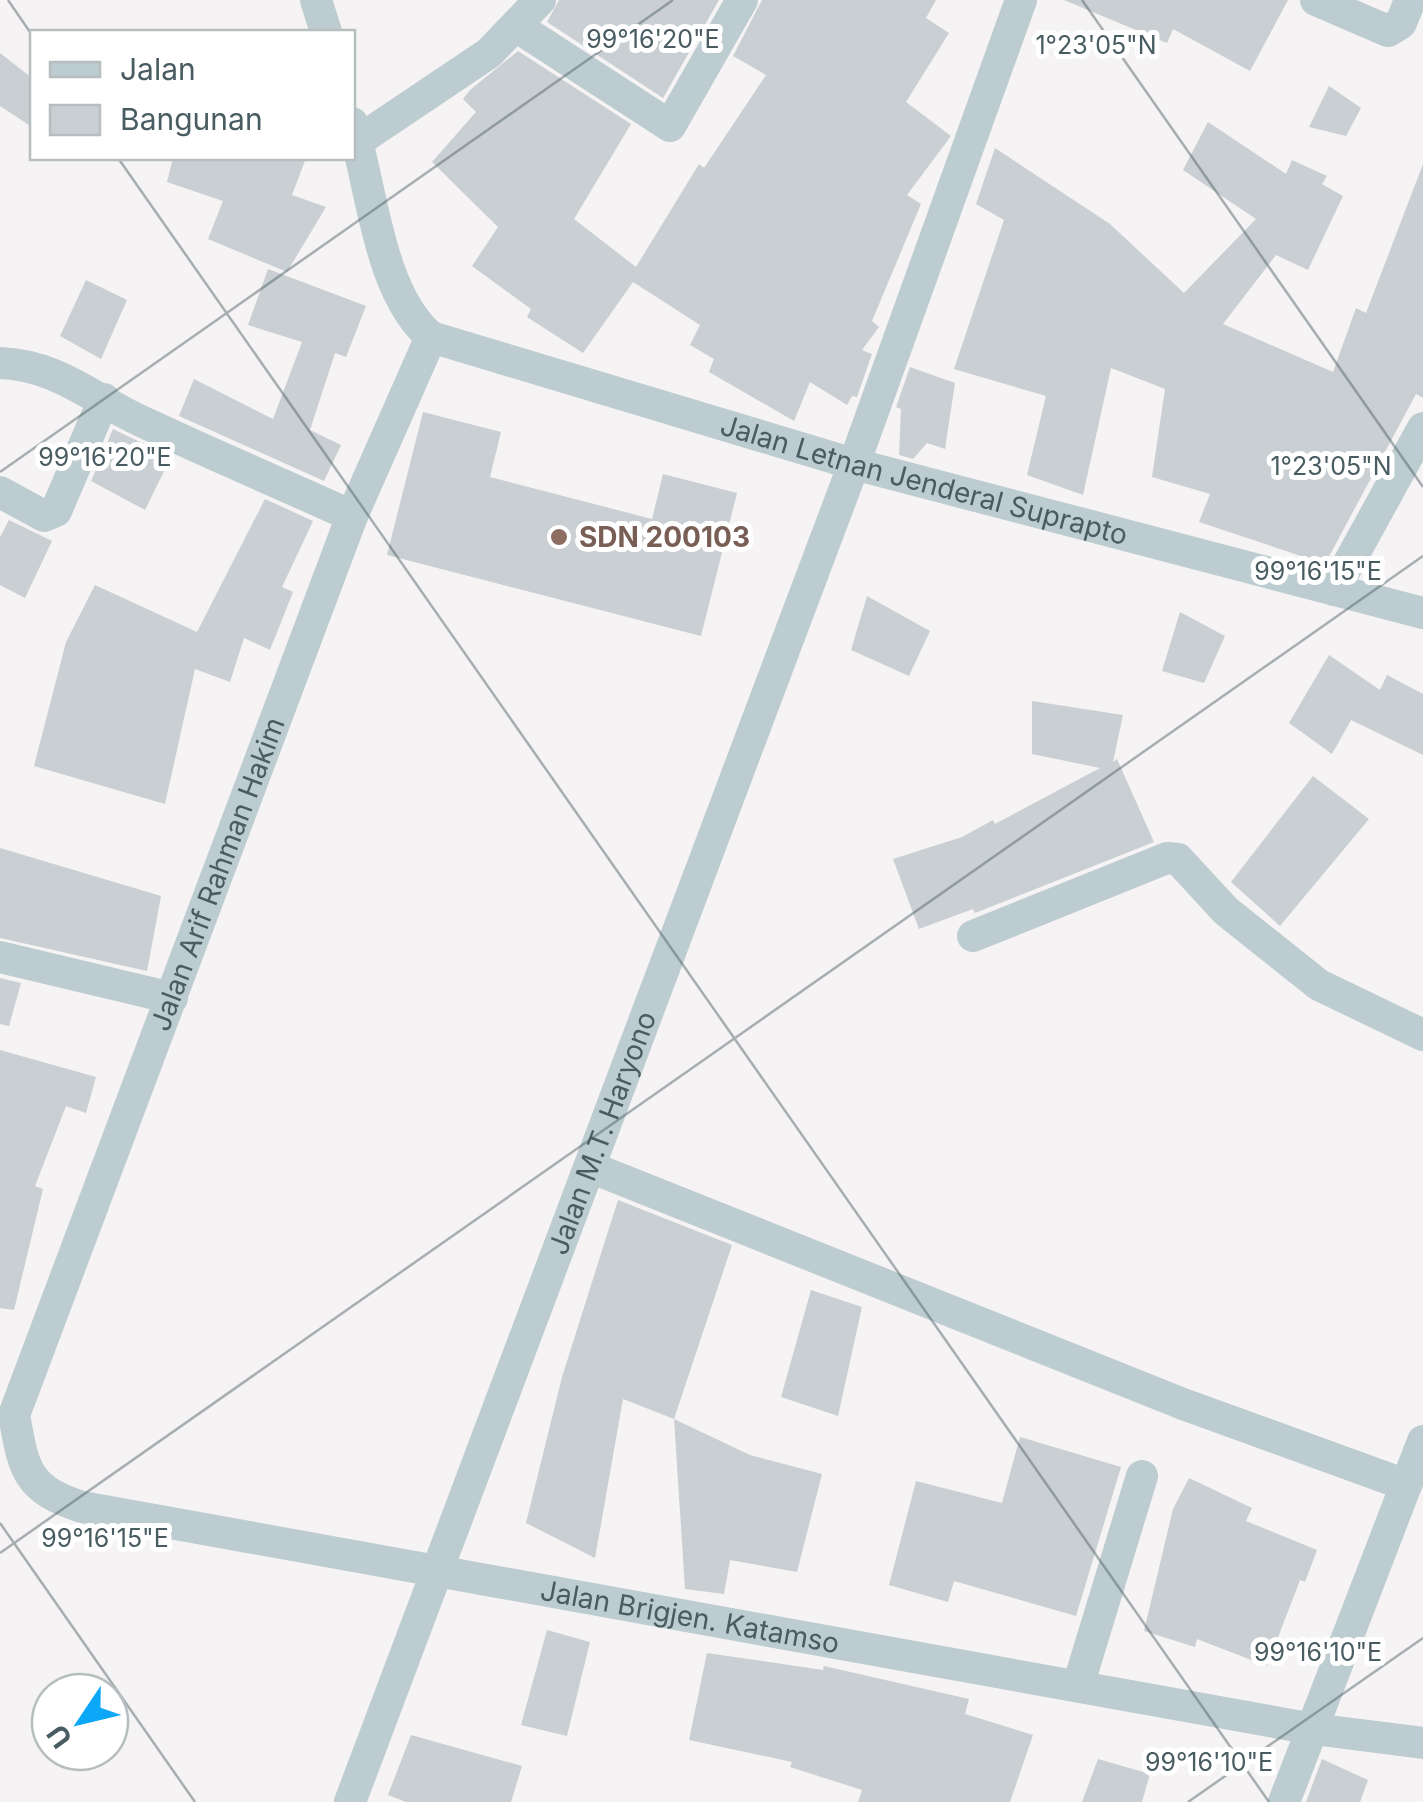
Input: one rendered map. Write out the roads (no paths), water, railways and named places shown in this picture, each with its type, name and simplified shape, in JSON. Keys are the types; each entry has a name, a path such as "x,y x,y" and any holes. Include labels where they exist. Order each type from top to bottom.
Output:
{"street":[{"path":"316,0 325,30"},
{"path":"431,337 412,315 395,282 355,132 441,89 516,26 540,0"},
{"path":"516,26 670,126 742,0"},
{"name":"Jalan M.T. Haryono","path":"350,1802 854,464 1021,0"},
{"path":"1316,0 1388,30 1400,23 1410,0"},
{"name":"Jalan Letnan Jenderal Suprapto","path":"431,337 854,464 1423,613"},
{"name":"Jalan Arif Rahman Hakim","path":"7,1413 172,998 352,516 431,337"},
{"path":"0,363 26,364 56,373 135,418 352,516"},
{"path":"0,492 44,516 56,511 104,399"},
{"path":"1334,590 1423,428"},
{"path":"974,936 1166,858 1178,859 1226,911 1298,969 1350,1003 1423,1035"},
{"path":"0,957 172,998"},
{"path":"590,1167 1183,1404 1406,1485"},
{"name":"Jalan Brigjen. Katamso","path":"7,1413 24,1466 55,1498 82,1507 1312,1729 1423,1743"},
{"path":"1284,1802 1423,1441"},
{"path":"1078,1686 1142,1476"}],"place":[{"name":"SDN 200103","path":"559,537"}]}
